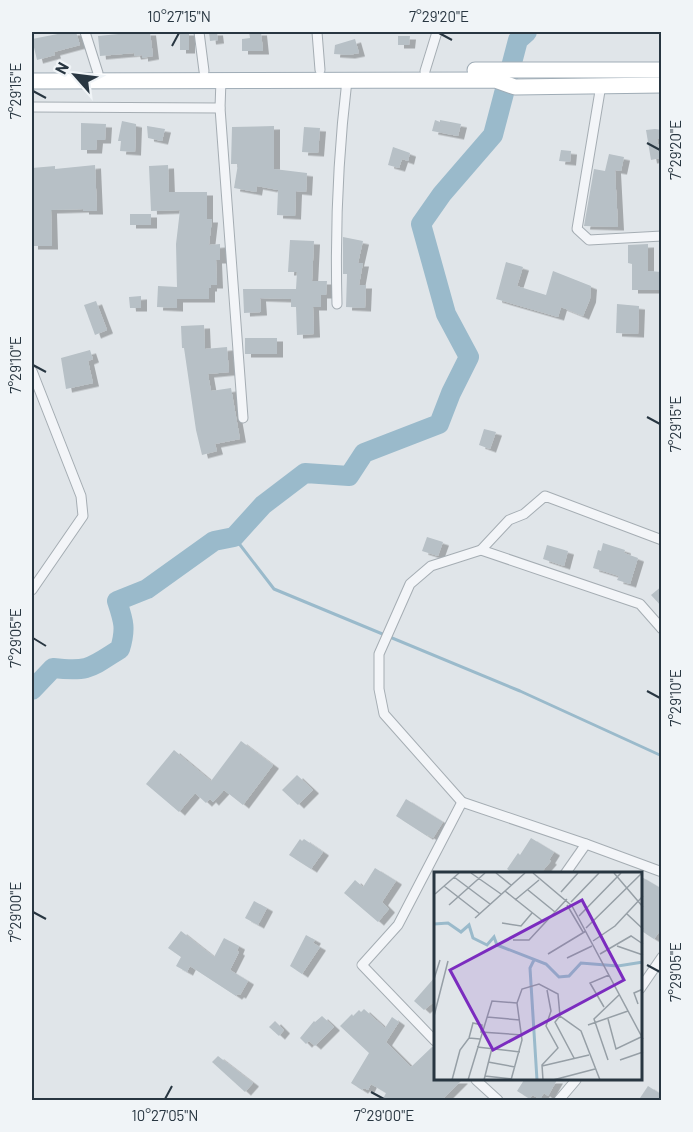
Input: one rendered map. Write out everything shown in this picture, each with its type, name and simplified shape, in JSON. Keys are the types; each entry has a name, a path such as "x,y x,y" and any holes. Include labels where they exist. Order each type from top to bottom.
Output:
{"main road":[{"path":"32,74 320,70 662,70"},
{"path":"32,81 495,80 515,87 662,85"}],"street":[{"path":"85,32 98,73"},
{"path":"199,32 204,71"},
{"path":"317,32 320,70"},
{"path":"425,70 437,32"},
{"path":"221,80 220,108 243,418"},
{"path":"337,304 335,235 340,137 347,80"},
{"path":"601,85 577,229 589,240 662,236"},
{"path":"32,106 220,108"},
{"path":"32,371 81,496 83,516 32,590"},
{"path":"662,540 545,496 524,514 508,520 481,550 431,566 410,584 379,654 379,689 384,714 462,802 662,872"},
{"path":"481,550 640,604 662,629"},
{"path":"434,1040 362,965 398,925 462,802"},
{"path":"567,872 586,844"},
{"path":"642,986 662,957"},
{"path":"477,1081 498,1101"},
{"path":"559,1101 575,1081"}],"building":[{"path":"76,32 80,45 54,52 55,55 37,60 32,39"},
{"path":"150,32 153,56 142,58 142,55 135,56 134,53 100,56 98,36"},
{"path":"180,32 189,32 189,50 180,50"},
{"path":"209,32 217,32 218,40 210,41"},
{"path":"249,32 261,32 263,51 242,51 242,39 250,38"},
{"path":"398,36 410,36 409,45 398,45"},
{"path":"355,39 359,53 334,54 335,45"},
{"path":"435,120 461,124 458,136 432,131"},
{"path":"122,121 136,124 135,152 120,151 121,141 118,141"},
{"path":"81,123 106,124 105,140 97,140 96,150 81,150"},
{"path":"147,126 165,129 162,141 148,138"},
{"path":"274,126 274,169 307,173 306,192 296,191 295,216 277,215 278,190 257,186 256,192 234,188 238,164 231,164 232,127"},
{"path":"304,127 320,128 318,153 302,152"},
{"path":"646,130 662,130 662,139 657,139 661,158 651,160"},
{"path":"393,147 410,153 408,161 402,159 399,168 388,165"},
{"path":"561,150 571,151 570,162 559,161"},
{"path":"609,154 624,157 621,171 615,170 618,227 584,226 594,169 605,171"},
{"path":"95,165 97,211 51,210 52,246 32,246 32,168 55,166 55,169"},
{"path":"168,165 169,192 207,192 207,219 212,219 209,245 220,244 220,260 216,260 217,285 211,285 209,288 209,299 177,299 177,308 157,307 158,286 177,287 176,244 180,210 151,211 149,166"},
{"path":"130,214 151,214 151,225 130,225"},
{"path":"343,237 363,241 358,263 363,263 359,285 366,285 365,308 346,307 347,274 343,274"},
{"path":"290,240 314,241 312,281 327,281 326,295 321,295 321,307 313,307 314,334 297,335 296,307 291,307 291,299 260,298 261,312 244,313 243,289 296,289 297,272 288,272"},
{"path":"648,244 648,271 662,272 662,290 632,290 632,264 628,263 628,245"},
{"path":"506,262 523,267 517,286 546,295 553,271 591,286 590,299 583,316 561,307 558,317 496,299"},
{"path":"141,296 141,308 130,308 129,297"},
{"path":"96,301 107,330 95,335 84,305"},
{"path":"617,304 639,306 638,334 616,333"},
{"path":"204,325 205,349 227,347 229,372 208,374 211,391 231,388 240,439 215,444 217,451 202,455 184,348 182,348 181,326"},
{"path":"245,338 277,338 277,354 245,354"},
{"path":"90,350 93,359 88,361 93,383 66,389 61,358"},
{"path":"484,429 496,432 490,449 479,445"},
{"path":"427,537 443,542 438,556 422,551"},
{"path":"603,543 625,550 624,553 638,558 630,584 617,580 619,576 593,568 598,550 601,551"},
{"path":"547,545 568,551 564,566 543,559"},
{"path":"662,586 662,607 651,595"},
{"path":"241,741 273,765 243,805 224,790 213,802 210,799 206,803 195,793 179,812 146,784 174,750 211,781"},
{"path":"297,775 313,790 298,805 282,790"},
{"path":"406,799 443,822 433,838 396,816"},
{"path":"531,838 554,852 549,860 551,861 542,872 511,872 507,869 518,853 520,855"},
{"path":"300,839 302,841 304,839 323,852 311,869 289,855"},
{"path":"375,868 396,881 382,902 389,909 378,922 344,893 355,880 363,887"},
{"path":"642,877 662,889 662,928 654,939 642,931"},
{"path":"254,901 267,908 258,925 245,918"},
{"path":"181,931 214,957 224,938 239,946 237,951 239,952 230,970 248,981 240,995 236,996 190,966 187,972 176,966 181,957 168,948"},
{"path":"306,935 315,940 313,943 320,947 302,974 290,966"},
{"path":"434,978 434,1002 424,1010 414,1001"},
{"path":"364,1009 385,1028 392,1017 399,1022 386,1042 411,1067 432,1047 434,1048 434,1081 461,1081 441,1101 382,1101 386,1093 371,1084 368,1090 364,1088 362,1090 351,1083 369,1053 340,1026 352,1014 353,1016 359,1010 361,1012"},
{"path":"322,1016 334,1027 315,1046 309,1041 306,1044 300,1038 314,1021"},
{"path":"275,1021 284,1030 279,1036 269,1027"},
{"path":"218,1056 253,1083 245,1092 212,1062"},
{"path":"523,1081 556,1081 548,1096 544,1093 540,1099 532,1095 530,1099 517,1091"},
{"path":"648,1086 662,1095 662,1101 638,1101"}],"waterway":[{"path":"32,690 53,668 82,669 102,661 120,649 123,625 117,601 147,589 214,541 234,537 263,505 305,473 349,476 364,453 439,424 469,357 446,314 421,224 442,194 493,135 518,40 527,32"},
{"path":"234,537 274,589 520,691 662,756"}]}
